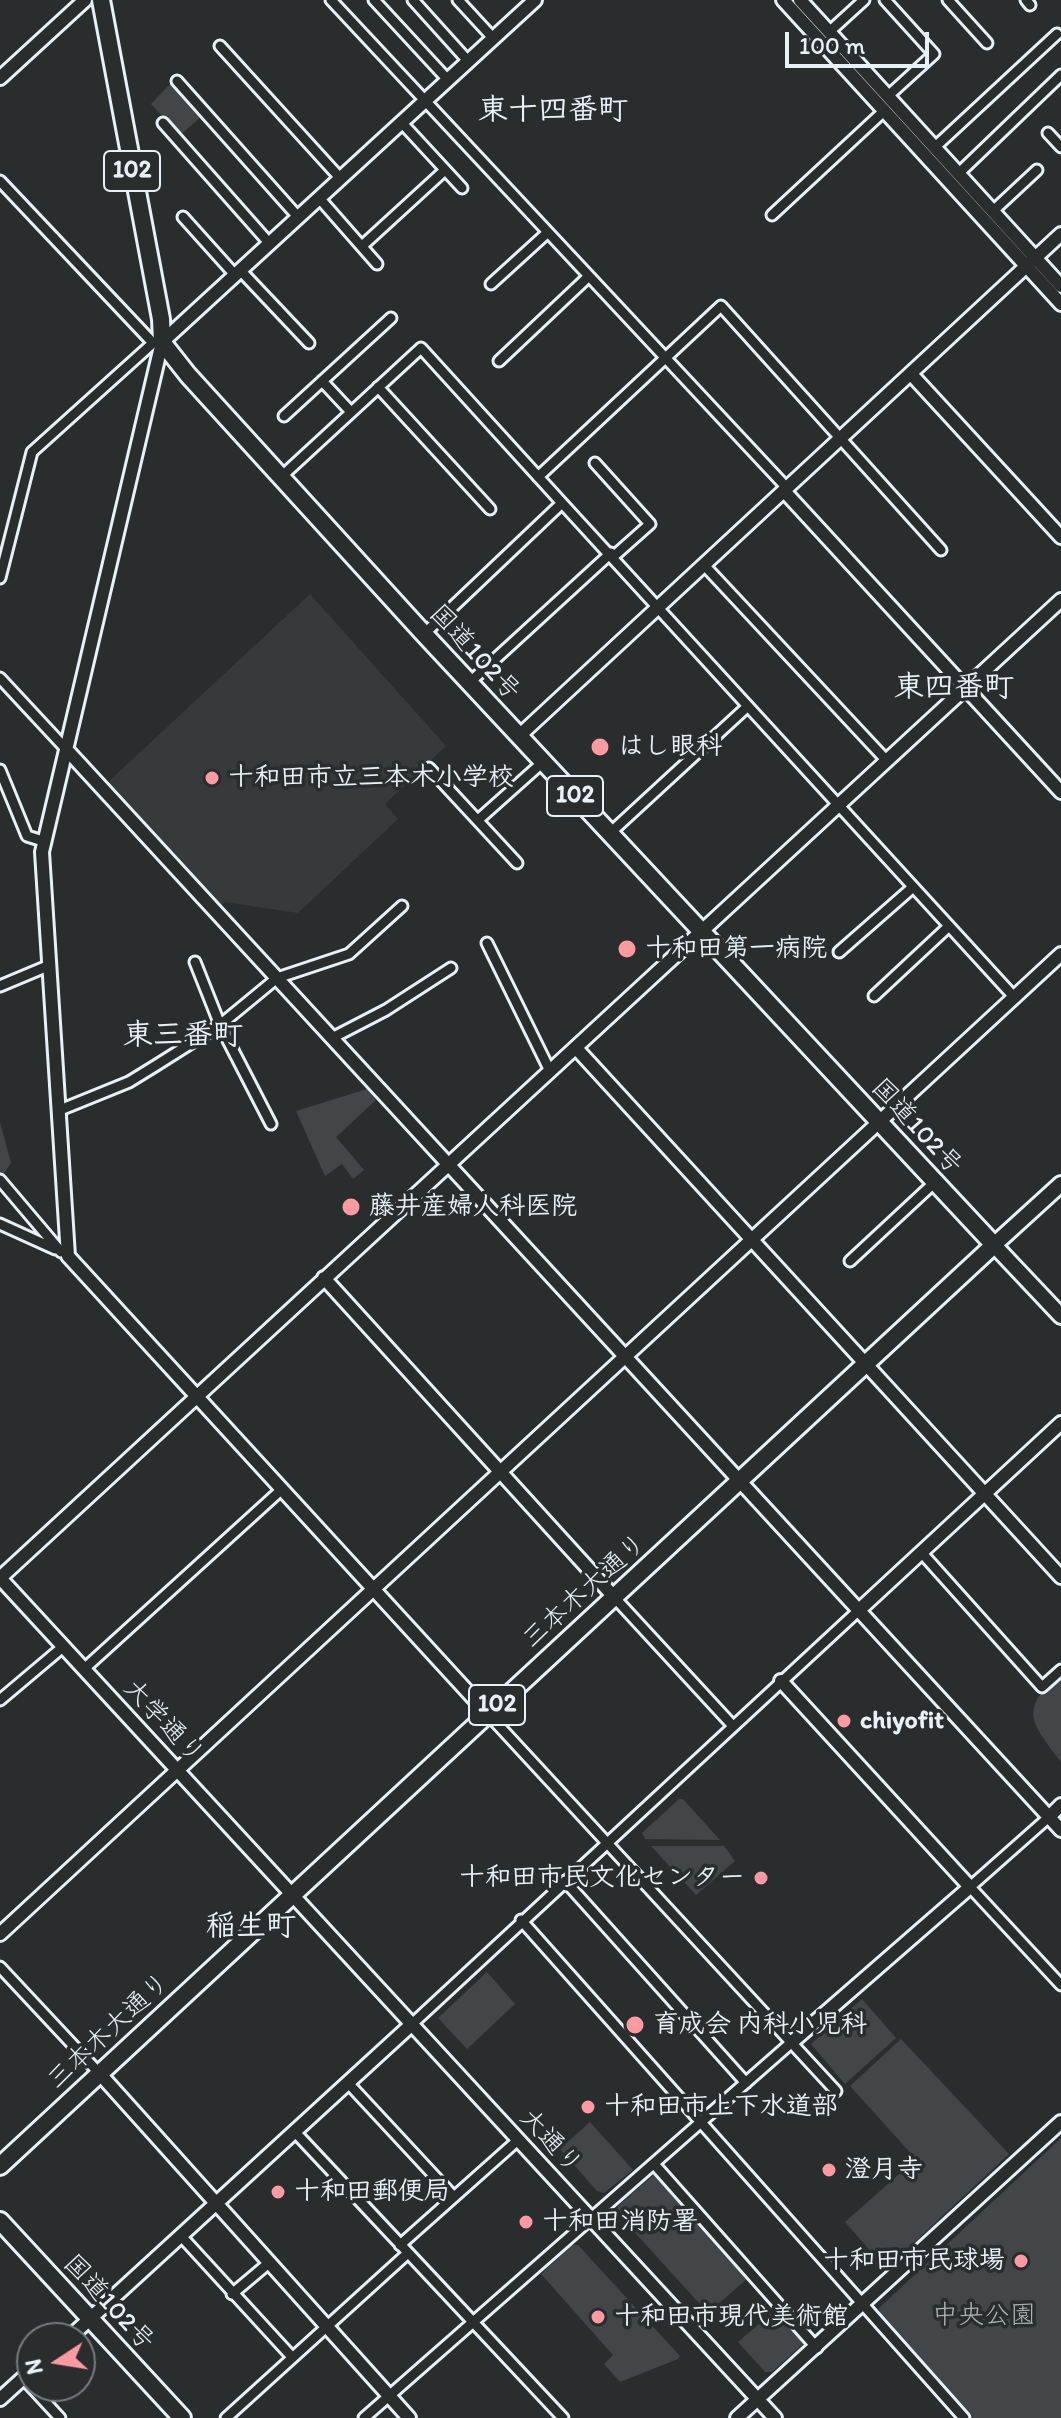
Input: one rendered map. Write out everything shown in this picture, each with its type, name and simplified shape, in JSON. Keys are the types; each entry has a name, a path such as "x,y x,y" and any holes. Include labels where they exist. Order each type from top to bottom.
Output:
{"highway":[{"name":"102","path":"101,0 161,319 157,342"},
{"name":"国道102号","path":"157,342 469,683 994,1245"},
{"name":"三本木大通り","path":"0,2166 994,1245"},
{"name":"国道102号","path":"0,2221 182,2418"}],"main road":[{"name":"三本木大通り","path":"994,1245 1061,1184"},
{"path":"994,1245 1061,1316"}],"street":[{"path":"0,78 85,0"},
{"path":"331,0 1061,792"},
{"path":"374,0 448,80"},
{"path":"413,0 468,61"},
{"path":"458,0 493,38"},
{"path":"0,578 32,452 238,273 535,0"},
{"path":"783,0 884,111 1031,262 1061,286"},
{"path":"800,0 993,211 1061,304"},
{"path":"829,32 864,0"},
{"path":"885,0 934,54 888,96"},
{"path":"948,0 987,43"},
{"path":"934,148 1057,34"},
{"path":"220,46 341,179"},
{"path":"959,173 1061,75"},
{"path":"177,81 299,218"},
{"path":"772,215 884,111"},
{"path":"163,123 270,244"},
{"path":"402,123 462,188"},
{"path":"1048,133 1061,147"},
{"path":"362,246 445,170"},
{"path":"993,211 1037,170"},
{"path":"0,181 157,342"},
{"path":"320,199 377,264"},
{"path":"183,217 309,343"},
{"path":"491,284 547,233"},
{"path":"519,736 1061,234"},
{"path":"499,361 588,277"},
{"path":"538,477 721,306 941,550"},
{"path":"284,416 391,318"},
{"path":"65,1254 60,1110 43,841 157,342"},
{"path":"281,477 421,348 1015,998"},
{"path":"911,374 1061,537"},
{"path":"322,381 351,412"},
{"path":"378,387 490,509"},
{"path":"469,683 650,524 595,463"},
{"path":"424,634 562,503"},
{"path":"704,565 887,761"},
{"path":"0,1578 1061,600"},
{"path":"0,678 1061,1830"},
{"path":"609,834 748,706"},
{"path":"478,820 543,762"},
{"path":"429,768 517,863"},
{"path":"0,770 27,836 43,841"},
{"path":"839,952 912,888"},
{"path":"60,1110 129,1082 220,1025 277,978 349,954 402,906"},
{"path":"874,996 948,927"},
{"path":"487,943 550,1071"},
{"path":"0,1934 1061,954"},
{"path":"195,962 220,1025 271,1124"},
{"path":"0,986 50,965"},
{"path":"332,1038 386,1010 451,968"},
{"path":"576,1048 1061,1577"},
{"path":"0,1180 281,1490 836,2091"},
{"path":"850,1261 935,1182"},
{"path":"3,1228 65,1254"},
{"path":"324,1278 733,1726"},
{"path":"87,2322 349,2084 521,1920 1061,1423"},
{"path":"84,1669 281,1490"},
{"path":"921,1552 1042,1687 1061,1670"},
{"name":"大学通り","path":"0,1578 296,1895"},
{"path":"0,1700 64,1646"},
{"path":"781,1681 1061,1985"},
{"path":"364,2418 1061,1805"},
{"path":"565,1881 746,2083"},
{"name":"大通り","path":"296,1895 411,2025 775,2418"},
{"path":"521,1920 964,2418"},
{"path":"0,1967 409,2418"},
{"path":"349,2084 454,2197"},
{"path":"737,2418 1061,2122"},
{"path":"295,2132 563,2418"},
{"path":"400,2245 518,2140"},
{"path":"654,2164 817,2348"},
{"path":"182,2237 292,2357"},
{"path":"226,2418 408,2253"},
{"path":"232,2294 270,2262"},
{"path":"0,2399 16,2385"}],"shaded area":[{"name":"十和田市立三本木小学校","path":"310,594 446,746 385,804 398,819 298,913 225,902 221,906 107,783"}],"green space":[{"path":"173,81 202,116 180,135 151,104"},
{"path":"367,1089 376,1100 336,1137 364,1170 353,1179 342,1164 325,1176 296,1111"},
{"path":"0,1122 11,1163 0,1179"},
{"path":"1061,1674 1061,1762 1037,1727 1034,1707 1038,1697"},
{"path":"679,1799 683,1799 720,1840 645,1839 642,1833"},
{"path":"651,1846 724,1846 735,1861 696,1895"},
{"path":"487,1972 515,2004 467,2049 438,2018"},
{"path":"862,1999 896,2038 845,2084 811,2044"},
{"path":"901,2039 1009,2154 886,2269 845,2222 916,2159 850,2086"},
{"path":"590,2122 633,2170 604,2193 597,2191 560,2149"},
{"name":"中央公園","path":"1061,2138 1061,2418 971,2418 880,2315 879,2308"},
{"path":"657,2172 748,2278 708,2313 617,2213 618,2206"},
{"path":"572,2245 578,2245 680,2356 678,2359 620,2382 604,2364 613,2355 541,2274"},
{"path":"776,2309 805,2342 772,2372 765,2372 738,2342"}],"place":[{"name":"はし眼科","path":"600,747"},
{"name":"十和田市立三本木小学校","path":"212,778"},
{"name":"十和田第一病院","path":"627,949"},
{"name":"藤井産婦人科医院","path":"351,1207"},
{"name":"chiyofit","path":"844,1721"},
{"name":"十和田市民文化センター","path":"761,1878"},
{"name":"育成会 内科小児科","path":"635,2025"},
{"name":"十和田市上下水道部","path":"588,2107"},
{"name":"澄月寺","path":"829,2170"},
{"name":"十和田郵便局","path":"278,2192"},
{"name":"十和田消防署","path":"526,2222"},
{"name":"十和田市民球場","path":"1021,2261"},
{"name":"十和田市現代美術館","path":"598,2317"}],"district":[{"name":"東十四番町","path":"553,111"},
{"name":"東四番町","path":"954,688"},
{"name":"東三番町","path":"183,1036"},
{"name":"稲生町","path":"251,1927"}]}
